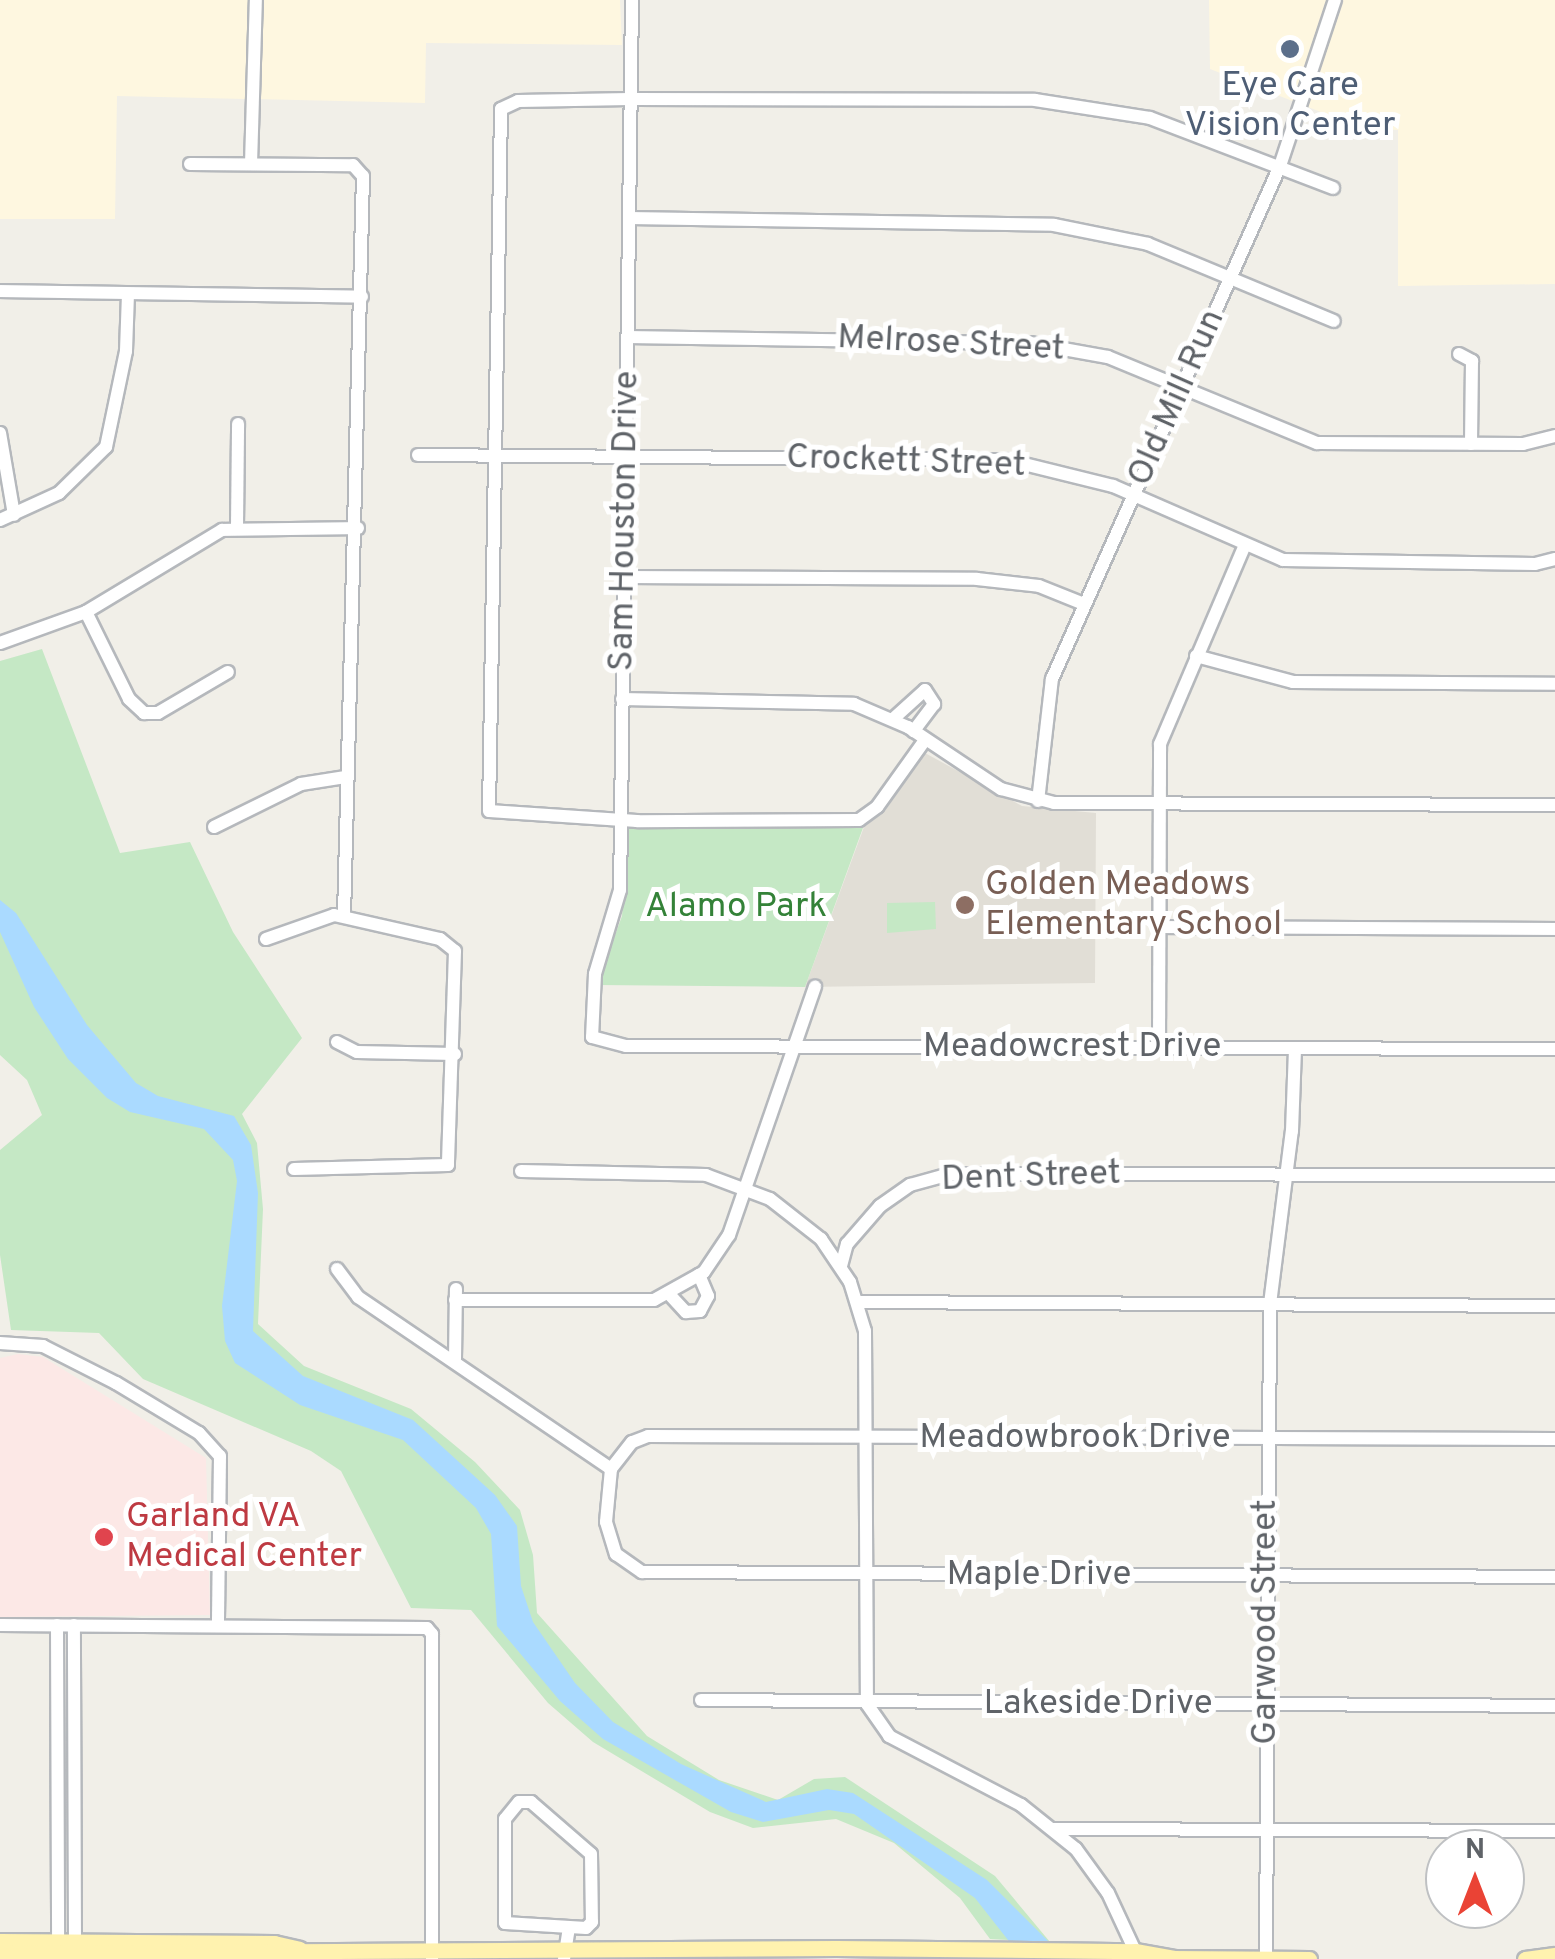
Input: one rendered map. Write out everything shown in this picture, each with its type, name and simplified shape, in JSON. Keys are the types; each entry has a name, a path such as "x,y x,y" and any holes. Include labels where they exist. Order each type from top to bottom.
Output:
{"main road":[{"path":"0,1940 187,1952 274,1942 311,1953 820,1956 989,1949 1135,1950 1175,1958"},
{"path":"0,1953 67,1945"},
{"path":"1525,1959 1555,1955"},
{"path":"1165,1959 1310,1959"}],"street":[{"path":"251,164 256,0"},
{"name":"Sam Houston Drive","path":"592,1037 595,974 620,890 632,0"},
{"name":"Old Mill Run","path":"1038,800 1045,705 1084,604 1280,166 1335,0"},
{"path":"893,719 926,690 934,704 919,736 877,808 859,820 620,820 489,810 492,456 501,109 518,102 630,98 1035,100 1150,118 1334,188"},
{"path":"190,164 360,168 358,528 345,777 344,916"},
{"path":"629,218 1054,225 1148,244 1334,321"},
{"path":"0,291 362,297"},
{"path":"0,520 59,494 106,447 126,351 128,294"},
{"name":"Melrose Street","path":"627,337 1030,343 1108,357 1318,443 1523,444 1555,436"},
{"path":"1459,354 1472,362 1471,444"},
{"path":"237,526 238,424"},
{"path":"0,433 14,515"},
{"name":"Crockett Street","path":"418,455 1008,460 1134,493 1245,545 1310,563 1555,559"},
{"path":"0,644 86,612 202,538 237,526 358,528"},
{"path":"1159,1047 1160,744 1245,545"},
{"path":"624,578 976,579 1039,586 1084,604"},
{"path":"86,612 129,699 144,712 158,712 228,672"},
{"path":"1196,656 1293,682 1555,684"},
{"path":"622,699 820,700 854,704 893,719 1001,789 1038,800 1160,805 1555,805"},
{"path":"214,827 301,784 345,777"},
{"path":"266,939 300,922 344,916 450,943 455,950 455,1054 448,1166 294,1169"},
{"path":"1160,927 1555,929"},
{"path":"454,1359 455,1294 597,1303 654,1300 699,1275 729,1235 815,986"},
{"name":"Meadowcrest Drive","path":"592,1037 626,1046 1555,1049"},
{"path":"336,1042 357,1052 455,1054"},
{"name":"Garwood Street","path":"1266,1958 1270,1304 1286,1173 1294,1048"},
{"path":"521,1171 683,1172 746,1188 793,1212 841,1266 859,1302 868,1437 868,1704 889,1736 982,1782 1052,1829 1092,1868 1135,1950"},
{"name":"Dent Street","path":"841,1266 846,1244 880,1206 910,1186 950,1174 1555,1175"},
{"path":"336,1269 358,1297 454,1359 515,1408 611,1469"},
{"path":"669,1294 686,1312 700,1311 708,1296 699,1275"},
{"path":"859,1302 1555,1306"},
{"path":"0,1342 43,1346 102,1375 199,1433 220,1456 218,1625"},
{"name":"Meadowbrook Drive","path":"611,1469 632,1442 648,1436 1555,1439"},
{"name":"Maple Drive","path":"611,1469 609,1541 627,1565 642,1572 1555,1577"},
{"path":"67,1945 74,1625"},
{"path":"0,1626 427,1628 432,1634 432,1955"},
{"path":"57,1626 67,1945"},
{"name":"Lakeside Drive","path":"701,1700 1555,1706"},
{"path":"519,1802 540,1809 591,1854 592,1922 569,1929 505,1923 505,1819 519,1802"},
{"path":"1052,1829 1555,1831"},
{"path":"564,1956 569,1929"}],"shaded area":[{"path":"0,0 620,0 622,45 426,43 425,103 117,96 115,219 0,219"},
{"path":"1209,0 1555,0 1555,284 1398,286 1398,130 1362,128 1210,69"},
{"name":"Golden Meadows Elementary School","path":"925,753 1022,806 1096,813 1095,983 805,987 864,827 885,811"},
{"name":"Garland VA Medical Center","path":"18,1354 43,1357 206,1458 210,1615 0,1617 0,1358"}],"green space":[{"path":"42,649 120,853 190,842 233,932 302,1038 242,1114 257,1143 263,1209 258,1324 304,1366 411,1409 475,1462 520,1510 533,1555 537,1613 647,1736 719,1780 778,1800 814,1779 845,1777 995,1876 1050,1942 990,1939 960,1898 894,1843 836,1819 753,1828 710,1812 593,1742 548,1703 471,1610 411,1608 341,1471 311,1451 143,1379 99,1333 11,1330 0,1255 0,1150 42,1115 27,1080 0,1055 0,661"},
{"name":"Alamo Park","path":"864,825 805,987 597,985 622,916 628,828"},
{"path":"935,902 936,929 887,933 887,903"}],"water":[{"path":"0,900 16,913 87,1025 136,1083 158,1096 234,1116 251,1145 258,1193 253,1331 303,1376 413,1420 495,1495 517,1526 521,1586 533,1622 575,1683 613,1722 681,1764 766,1802 827,1789 853,1793 987,1880 1066,1959 1023,1959 975,1898 854,1814 829,1810 763,1822 731,1812 603,1739 560,1701 497,1626 491,1534 476,1508 403,1440 300,1405 235,1363 225,1341 222,1306 237,1181 233,1160 204,1129 130,1112 107,1098 68,1059 34,1007 0,932"}],"place":[{"name":"Eye Care Vision Center","path":"1290,49"},
{"name":"Golden Meadows Elementary School","path":"965,905"},
{"name":"Garland VA Medical Center","path":"104,1537"}]}
